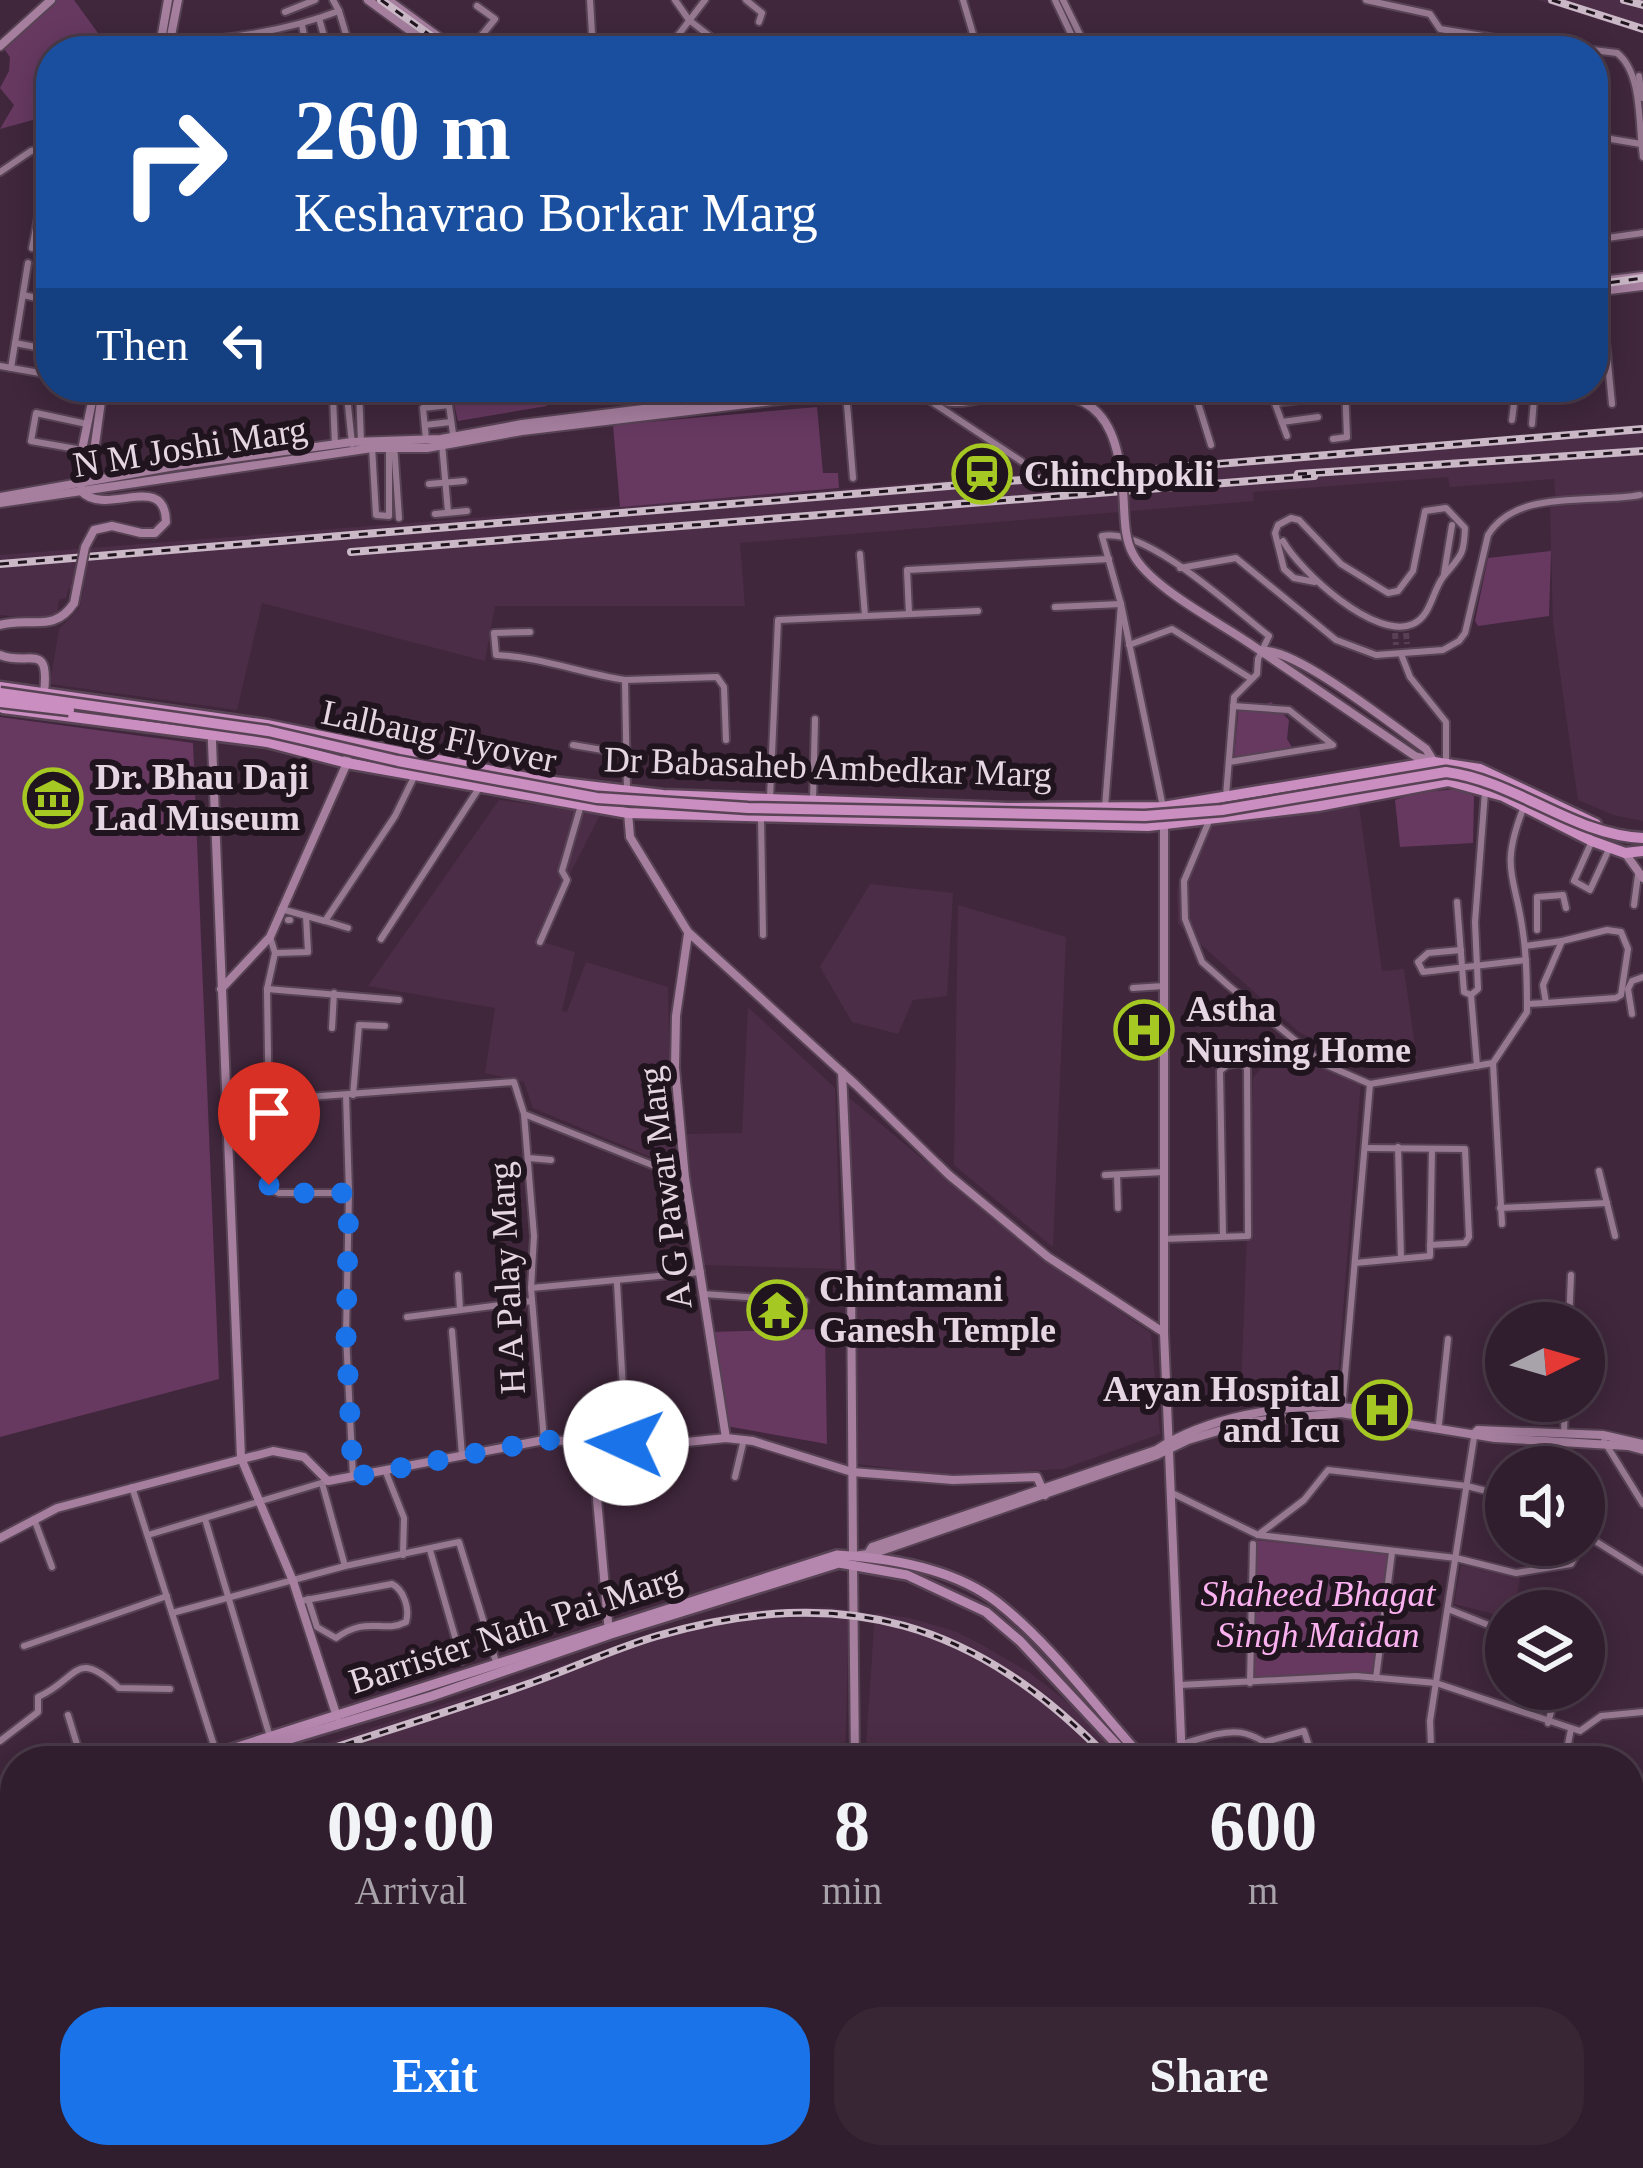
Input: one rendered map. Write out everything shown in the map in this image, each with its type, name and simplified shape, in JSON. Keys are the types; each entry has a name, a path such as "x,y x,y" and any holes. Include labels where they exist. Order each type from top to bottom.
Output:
{"highway":[{"name":"Dr Babasaheb Ambedkar Marg","path":"0,697 44,693 211,717 537,780 813,800 1008,808 1163,807 1440,762 1480,769 1598,826 1643,841"},
{"path":"0,697 267,742 347,763 628,813 1165,825 1226,820 1442,782 1485,789 1624,853 1643,841"},
{"name":"Lalbaug Flyover","path":"0,697 268,731 536,789 664,804 1145,816 1290,800 1447,772 1492,782 1595,830 1643,841"}],"main road":[{"name":"Barrister Nath Pai Marg","path":"256,1746 822,1558 853,1560"},
{"path":"853,1560 908,1575 986,1612 1020,1641 1118,1746"},
{"path":"853,1560 918,1566 994,1600 1026,1628 1132,1746"},
{"name":"Barrister Nath Pai Marg","path":"250,1746 338,1720"}],"street":[{"path":"0,46 51,0"},
{"path":"164,36 168,0"},
{"path":"167,36 178,0"},
{"path":"285,12 315,0"},
{"path":"333,0 347,36"},
{"path":"368,0 411,36"},
{"path":"388,0 437,36"},
{"path":"590,0 592,36"},
{"path":"675,0 689,20 710,36"},
{"path":"677,36 705,0"},
{"path":"746,0 762,13 759,22"},
{"path":"963,0 974,36"},
{"path":"1059,0 1073,36"},
{"path":"1059,0 1079,36"},
{"path":"1366,0 1430,14 1440,29 1485,36"},
{"path":"477,6 495,19 481,36"},
{"path":"248,36 339,10"},
{"path":"319,18 324,36"},
{"path":"302,24 305,36"},
{"path":"1608,52 1617,53 1638,76 1643,156"},
{"path":"1608,138 1641,144"},
{"path":"0,172 36,150"},
{"path":"32,248 36,227"},
{"path":"1608,238 1643,233"},
{"path":"11,368 28,262"},
{"path":"1608,280 1643,276"},
{"path":"1608,291 1643,286"},
{"path":"23,295 36,298"},
{"path":"1608,316 1617,315"},
{"path":"1608,339 1618,338"},
{"path":"15,343 36,347"},
{"path":"1608,360 1620,358"},
{"path":"0,366 36,372"},
{"path":"1608,367 1612,404"},
{"path":"1610,382 1621,381"},
{"path":"0,625 13,621 49,624 67,613 94,530 112,526 155,533 166,522 166,511 156,496 102,500 86,486 82,450 94,402"},
{"path":"86,486 97,402"},
{"path":"332,448 335,402"},
{"path":"349,402 351,430 362,445"},
{"path":"360,402 362,445 379,517 392,513 391,444"},
{"name":"N M Joshi Marg","path":"0,500 332,448 426,445 522,427 728,402"},
{"path":"847,402 853,478"},
{"path":"942,402 1022,461"},
{"path":"1082,402 1105,419 1116,443 1127,540 1152,577 1262,651 1274,650 1318,673 1440,762"},
{"path":"1198,402 1211,445"},
{"path":"1283,402 1275,403 1287,436"},
{"path":"1334,439 1347,436 1346,402"},
{"path":"1511,420 1514,402"},
{"path":"1532,424 1534,402"},
{"path":"426,445 425,407 449,404 454,440"},
{"path":"82,450 31,441 32,427 36,412 87,424"},
{"path":"1282,422 1318,417"},
{"path":"424,425 452,422"},
{"path":"334,431 351,430"},
{"path":"442,443 448,512"},
{"path":"391,444 399,518"},
{"path":"429,484 464,481"},
{"path":"1180,568 1236,558 1336,640 1376,655 1443,650 1459,641 1488,535 1508,512 1640,495"},
{"path":"1282,542 1315,582 1395,631 1424,615 1444,577 1462,558 1466,528 1446,508 1432,507 1425,512 1413,571 1398,591 1388,593 1340,564 1299,520 1291,518 1278,525 1275,540 1284,568 1294,578 1315,582"},
{"path":"436,514 467,511"},
{"path":"1444,577 1452,525"},
{"path":"1226,799 1233,706 1239,689 1259,670 1258,659 1269,636 1141,542 1102,536 1121,604 1165,825 1164,1333 1174,1494 1172,1576 1179,1745 1234,1730 1260,1736 1271,1746"},
{"path":"860,554 865,616"},
{"path":"909,614 907,570 1109,560"},
{"path":"1055,608 1121,604"},
{"path":"1105,807 1121,604"},
{"path":"770,798 778,620 978,611"},
{"path":"1129,645 1172,629 1250,678"},
{"path":"530,632 494,633 496,655 625,680 717,677 724,687 726,740"},
{"path":"1401,650 1410,677 1446,722 1442,782"},
{"path":"0,655 13,659 33,656 42,662 44,693"},
{"path":"625,680 630,837 688,932 949,1175 1048,1258 1164,1333"},
{"path":"1228,762 1333,745 1289,710 1233,706"},
{"path":"211,717 241,1458 293,1580 317,1627 336,1637 359,1624 399,1627 408,1615 396,1585 304,1600"},
{"path":"813,800 815,719"},
{"path":"220,990 287,917 347,763 348,744"},
{"path":"573,746 626,754"},
{"path":"326,921 395,816 415,775"},
{"path":"381,939 479,788"},
{"path":"1457,902 1464,992 1471,994 1478,991 1475,922 1485,789"},
{"path":"540,942 567,880 562,871 581,805"},
{"path":"1502,1224 1493,1063 1527,1008 1525,946 1509,863 1525,806"},
{"path":"761,818 764,935"},
{"path":"1209,821 1183,889 1185,920 1202,962 1324,1064 1370,1084 1493,1063"},
{"path":"1592,841 1574,881 1590,890 1610,847"},
{"path":"1624,853 1641,876 1634,905"},
{"path":"1523,932 1538,930 1538,897 1563,895 1566,908"},
{"path":"287,917 348,928"},
{"path":"274,953 308,952 306,920"},
{"path":"1525,946 1615,929 1628,949 1624,988 1616,998 1527,1008"},
{"name":"A G Pawar Marg","path":"688,932 676,1016 675,1068 685,1178 726,1438"},
{"path":"269,938 274,953 267,989 270,1189 349,1193"},
{"path":"1546,1003 1543,985 1562,941"},
{"path":"1461,950 1427,953 1418,962 1423,972 1526,961"},
{"path":"219,963 242,968"},
{"path":"1632,1014 1628,989 1632,981 1643,977"},
{"path":"1133,988 1164,986"},
{"path":"267,989 399,1000"},
{"path":"332,1028 334,993"},
{"path":"1471,994 1478,1066"},
{"path":"1133,1007 1164,1006"},
{"path":"353,1477 346,1335 350,1095 359,1025 385,1026"},
{"path":"1164,1239 1248,1236 1247,1068 1241,1063 1227,1064 1220,1071 1223,1236"},
{"path":"842,1072 851,1276 855,1746"},
{"path":"266,1100 514,1082 524,1114 685,1178"},
{"path":"1342,1410 1370,1084"},
{"name":"H A Palay Marg","path":"524,1114 533,1236 531,1288 544,1440"},
{"path":"1365,1148 1465,1149 1469,1237 1465,1243 1430,1246"},
{"path":"1397,1148 1400,1258"},
{"path":"1355,1263 1428,1257 1432,1148"},
{"path":"528,1158 551,1160"},
{"path":"1599,1171 1615,1237"},
{"path":"1105,1175 1164,1172"},
{"path":"1117,1174 1118,1208"},
{"path":"1500,1208 1606,1203"},
{"path":"531,1288 701,1272"},
{"path":"458,1275 460,1310"},
{"path":"1570,1302 1571,1275"},
{"path":"617,1282 626,1443"},
{"path":"704,1294 805,1301"},
{"path":"406,1317 532,1301"},
{"path":"452,1331 462,1455"},
{"path":"1439,1424 1448,1339"},
{"path":"853,1560 872,1547 1044,1492 1170,1444 1264,1418 1342,1410 1475,1432 1564,1433 1643,1447"},
{"path":"1342,1410 1475,1432 1604,1440"},
{"path":"1564,1422 1564,1433"},
{"path":"1431,1746 1436,1683 1475,1432"},
{"path":"735,1477 744,1439"},
{"path":"148,1535 325,1482 544,1440 744,1439 852,1472 953,1480 1036,1477 1044,1492"},
{"path":"1604,1440 1643,1504"},
{"path":"592,1443 608,1630"},
{"path":"0,1538 57,1508 273,1451 304,1457 325,1482 345,1566"},
{"path":"385,1470 404,1518 403,1555"},
{"path":"1258,1535 1304,1500 1328,1470 1485,1491"},
{"path":"132,1487 213,1746"},
{"path":"1174,1494 1258,1535 1485,1565"},
{"path":"1281,1538 1284,1514"},
{"path":"34,1519 52,1567"},
{"path":"205,1519 270,1737"},
{"path":"172,1612 345,1566 459,1542 499,1669"},
{"path":"1250,1683 1253,1544"},
{"path":"430,1550 462,1661"},
{"path":"1605,1550 1643,1571"},
{"path":"1376,1678 1392,1552"},
{"path":"1488,1566 1516,1573 1559,1566"},
{"path":"24,1646 167,1597"},
{"path":"304,1600 338,1720"},
{"path":"1448,1609 1485,1623"},
{"path":"0,1742 38,1712 38,1697 59,1688 72,1670 83,1666 99,1669 119,1688 170,1689"},
{"path":"1176,1685 1376,1678 1436,1683 1580,1731 1601,1716 1643,1712"},
{"path":"1548,1723 1551,1710"},
{"path":"68,1715 77,1746"},
{"path":"1569,1746 1571,1729"},
{"path":"1265,1742 1304,1731 1307,1746"}],"shaded area":[{"path":"1537,0 1643,0 1643,34"},
{"path":"1643,426 1643,821 1578,800 1553,623 1550,506 1556,505 1554,479 1450,487 1448,477 1253,492 1254,501 740,543 745,606 495,606 485,661 262,603 237,710 50,684 59,629 79,609 84,588 68,589 66,598 59,599 57,615 40,619 0,615 0,555"},
{"path":"499,800 601,813 536,940 575,952 562,1011 567,1012 586,962 668,987 677,1168 533,1108 524,1082 485,1073 495,1008 368,986"},
{"path":"1359,805 1382,971 1404,969 1417,1060 1369,1067 1299,1032 1178,924 1177,889 1201,827"},
{"path":"870,884 953,893 947,996 913,1000 898,1034 852,1022 820,967"},
{"path":"958,905 1066,937 1053,1247 954,1165"},
{"path":"748,1007 835,1088 841,1269 704,1265 684,1134 742,1133"},
{"path":"1288,1035 1361,1080 1337,1387 1241,1390 1253,1078"},
{"path":"847,1096 1045,1261 1151,1333 1160,1434 1063,1469 946,1475 857,1464"},
{"path":"1461,1565 1520,1578 1518,1590 1485,1590 1485,1612 1454,1604"},
{"path":"746,1610 849,1610 845,1746 317,1746 689,1623"},
{"path":"875,1613 957,1632 982,1645 1030,1673 1076,1709 1112,1746 866,1746"}],"green space":[{"path":"51,0 74,0 100,36 36,36 36,119 0,129 14,105 0,88 10,57 1,45"},
{"path":"454,402 544,402 547,406 458,421"},
{"path":"817,407 823,473 838,473 839,488 620,507 613,425"},
{"path":"1551,551 1549,616 1478,626 1475,621 1488,558"},
{"path":"1271,702 1289,720 1287,739 1293,749 1234,757 1239,706"},
{"path":"0,717 193,743 219,1379 0,1437"},
{"path":"1457,789 1474,796 1473,843 1400,847 1395,800"},
{"path":"825,1329 827,1444 726,1426 710,1332"},
{"name":"Shaheed Bhagat Singh Maidan","path":"1254,1540 1390,1553 1375,1676 1251,1681"}],"tunnel":[{"path":"1395,633 1396,645"},
{"path":"1406,633 1407,644"}],"railway":[{"path":"381,0 431,36"},
{"path":"1552,0 1643,29"},
{"path":"1624,0 1643,5"},
{"path":"1608,283 1643,278"},
{"path":"0,564 1643,429"},
{"path":"1298,474 1643,451"},
{"path":"351,552 1314,476"},
{"path":"340,1746 657,1636 725,1620 788,1613 847,1615 904,1626 958,1646 1010,1675 1095,1746"}],"place":[{"name":"Chinchpokli","path":"982,474"},
{"name":"Dr. Bhau Daji Lad Museum","path":"53,798"},
{"name":"Astha Nursing Home","path":"1144,1030"},
{"name":"Chintamani Ganesh Temple","path":"777,1310"},
{"name":"Aryan Hospital and Icu","path":"1382,1410"}],"route":[{"path":"269,1185 279,1193 349,1193 346,1335 353,1477 544,1440 626,1443"}]}
